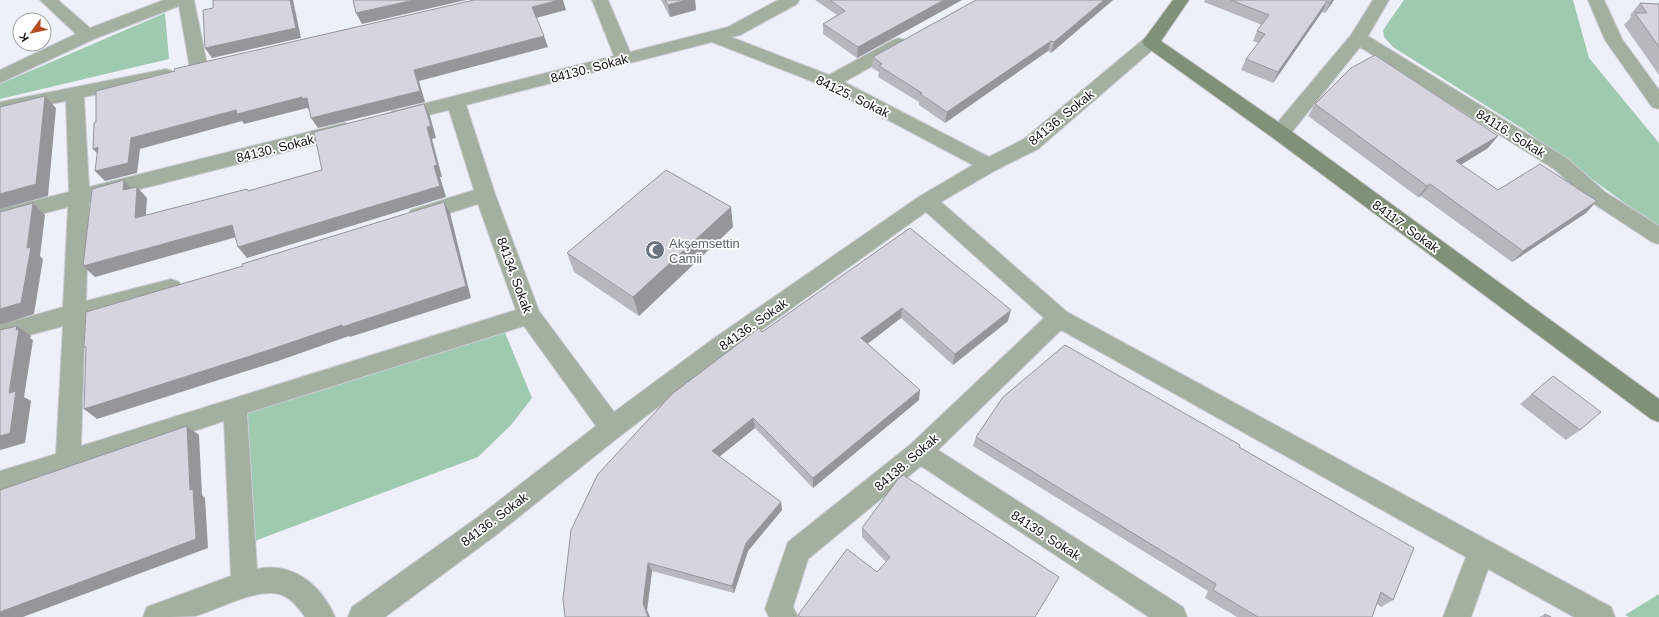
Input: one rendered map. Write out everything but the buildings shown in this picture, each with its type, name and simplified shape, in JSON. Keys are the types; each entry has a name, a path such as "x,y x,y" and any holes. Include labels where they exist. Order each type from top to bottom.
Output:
{"main road":[{"path":"1151,42 1181,0"},
{"name":"84117. Sokak","path":"1151,42 1280,134 1659,412"}],"street":[{"path":"48,0 88,35"},
{"path":"0,77 88,35 179,0"},
{"path":"0,108 207,67 186,0"},
{"path":"600,0 624,58"},
{"name":"84130. Sokak","path":"0,217 734,31 791,0"},
{"path":"1280,134 1358,38 1381,0"},
{"path":"1596,0 1614,40 1659,103"},
{"path":"830,82 914,35"},
{"name":"84125. Sokak","path":"712,36 830,82 990,165"},
{"name":"84116. Sokak","path":"1358,38 1561,164 1598,197 1659,236"},
{"name":"84136. Sokak","path":"362,617 487,526 612,428 721,346 927,201 990,165 1031,144 1151,42"},
{"path":"68,462 79,197 75,92"},
{"name":"84134. Sokak","path":"456,102 485,194 529,315 612,428"},
{"path":"402,220 485,194"},
{"path":"927,201 1059,318 1601,617"},
{"path":"0,334 75,312 191,283"},
{"path":"0,483 235,407 529,315"},
{"name":"84138. Sokak","path":"784,617 779,609 797,551 920,452 1059,318"},
{"path":"235,407 245,585"},
{"name":"84139. Sokak","path":"920,452 1173,617"},
{"path":"1457,617 1481,552"},
{"path":"157,617 245,585 267,580 280,581 293,585 303,593 320,617"}],"green space":[{"path":"1404,0 1573,0 1589,58 1659,143 1659,228 1523,129 1393,47 1384,37 1383,30"},
{"path":"165,13 169,59 0,99 0,84"},
{"path":"501,323 532,398 511,425 478,457 252,542 243,411"},
{"path":"1659,594 1659,617 1629,617 1625,615"}],"place":[{"name":"Akşemsettin Camii","path":"655,250"}]}
